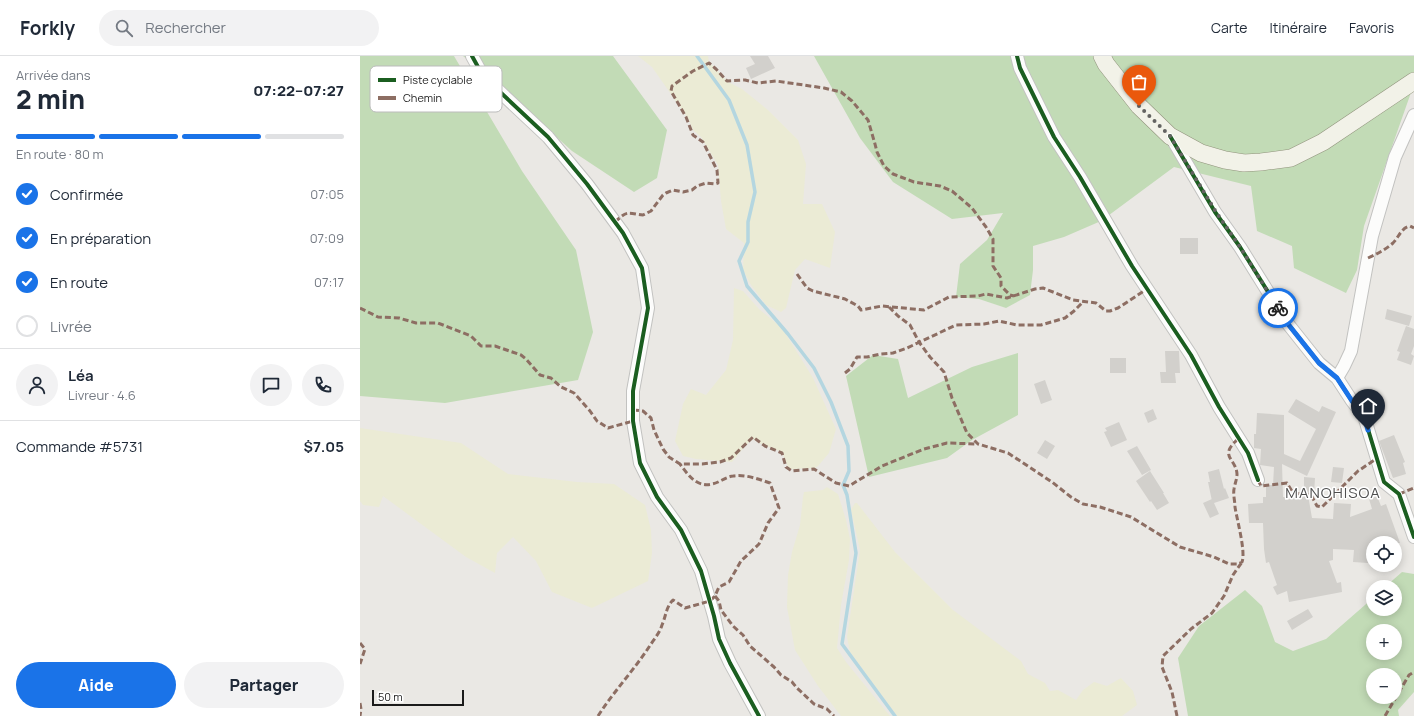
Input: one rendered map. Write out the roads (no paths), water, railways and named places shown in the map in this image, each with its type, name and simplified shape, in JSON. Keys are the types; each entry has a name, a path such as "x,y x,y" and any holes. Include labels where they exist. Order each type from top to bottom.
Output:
{"street":[{"path":"472,56 478,66"},
{"path":"1017,56 1020,68 1054,137 1080,177 1136,272 1191,355 1219,407 1248,453 1258,480"},
{"path":"1102,56 1106,64 1139,106 1170,136 1216,212 1240,247 1288,324 1319,363 1337,378 1364,416 1384,482 1399,494 1414,537"},
{"path":"1170,136 1201,153 1225,160 1250,162 1291,158 1323,142 1414,81"},
{"path":"502,94 548,137 587,184 622,233 642,268 648,308 633,391 633,421 640,463 657,497 681,530 701,571 719,639 730,663 759,716"},
{"path":"1337,378 1351,351 1372,236 1395,157 1414,114"}],"waterway":[{"path":"697,56 729,100 747,145 755,192 748,222 748,242 739,261 747,286 788,334 814,368 831,402 848,446 849,471 843,485 847,495 856,553 842,644 895,716"}],"district":[{"name":"MANOHISOA","path":"1333,492"}]}
